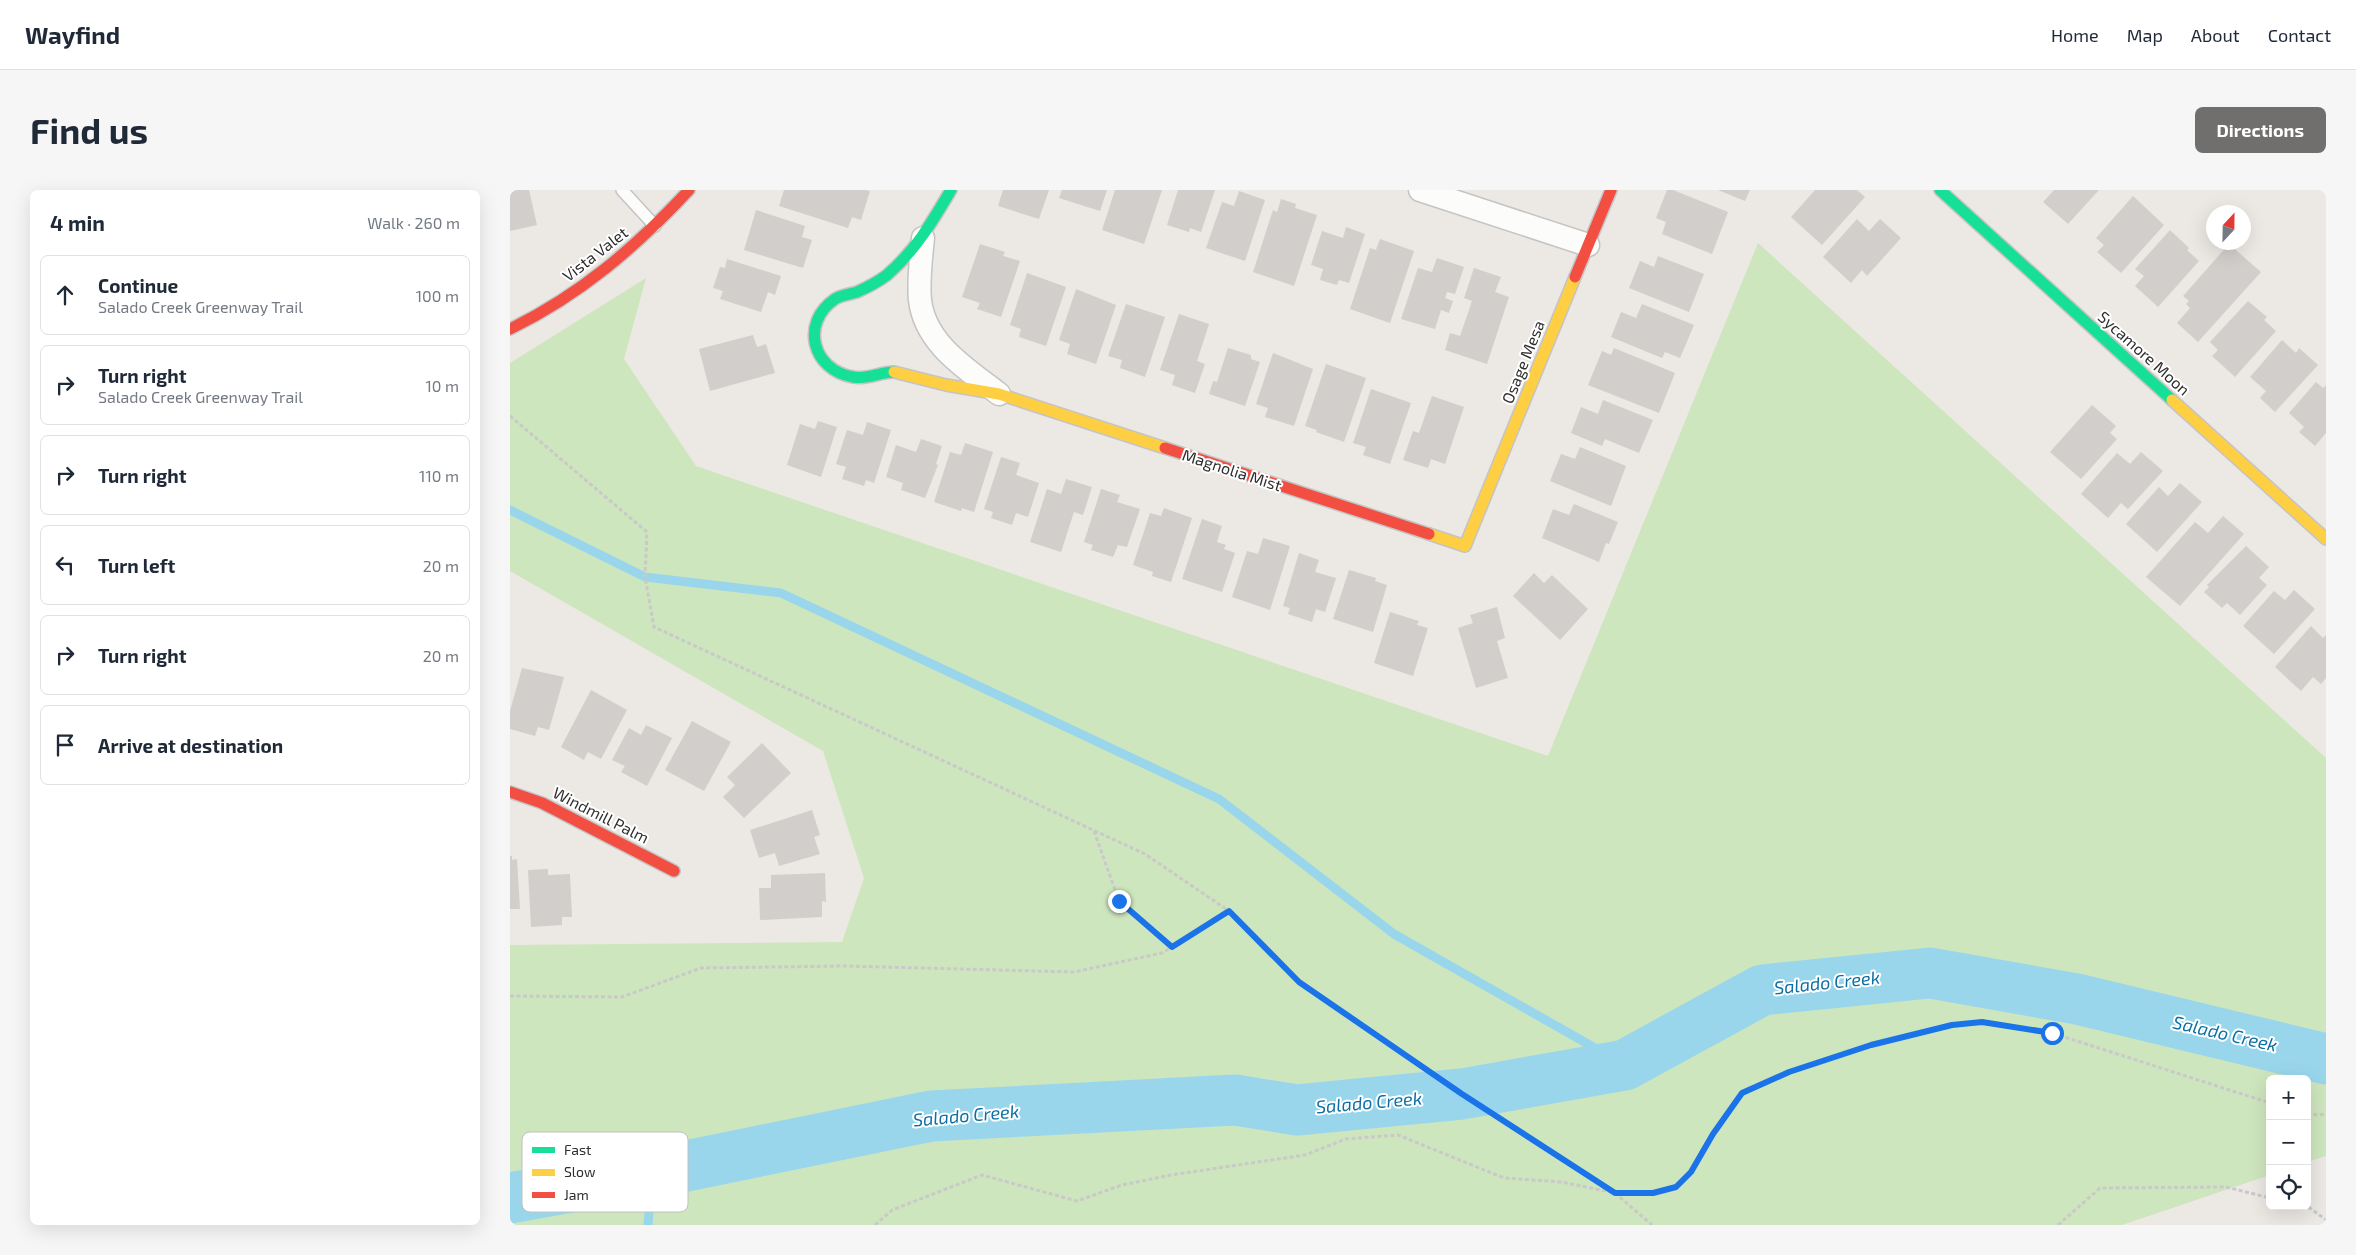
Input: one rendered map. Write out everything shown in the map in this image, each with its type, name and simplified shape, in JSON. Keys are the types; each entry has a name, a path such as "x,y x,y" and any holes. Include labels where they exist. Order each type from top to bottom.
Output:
{"street":[{"name":"Vista Valet","path":"510,329 537,318 594,278 656,227 689,190"},
{"path":"923,238 951,190"},
{"path":"1420,190 1588,245"},
{"name":"Osage Mesa","path":"1464,546 1611,190"},
{"name":"Sycamore Moon","path":"1940,190 2326,539"},
{"name":"Magnolia Mist","path":"923,238 920,300 926,323 936,338 957,361 999,394"},
{"name":"Magnolia Mist","path":"923,238 886,276 859,291 836,298 824,310 815,326 814,342 819,357 832,370 851,377 866,379 881,372 894,372 946,385 999,394 1464,546"},
{"name":"Windmill Palm","path":"510,792 542,803 674,871"}],"lane":[{"path":"622,190 656,227"}],"path":[{"path":"510,416 647,532 645,578 654,626 1145,854 1229,911 1299,982 1462,1094 1615,1193 1652,1225"},
{"path":"1094,830 1119,901 1172,947"},
{"path":"510,996 622,997 702,968 845,966 1074,972 1162,953 1229,911"},
{"path":"875,1225 892,1210 982,1175 1077,1201 1122,1185 1172,1175 1305,1155 1346,1139 1398,1135 1504,1178 1562,1182 1615,1193 1653,1193 1676,1187 1691,1172 1713,1134 1742,1093 1789,1072 1871,1045 1952,1025 1982,1022 2052,1033 2266,1102"},
{"path":"2311,1114 2326,1114"},
{"path":"2058,1225 2100,1188 2226,1186 2266,1197"},
{"path":"2311,1209 2326,1220"}],"green space":[{"path":"1758,243 2326,758 2326,1156 2311,1161 2311,1075 2266,1075 2266,1176 2122,1225 510,1225 510,945 842,942 864,878 823,751 510,571 510,363 646,278 624,359 696,466 1548,756"}],"building":[{"path":"510,190 529,190 537,225 510,231"},
{"path":"784,190 870,191 861,220 852,217 848,228 779,206"},
{"path":"1003,190 1049,190 1039,219 998,206"},
{"path":"1062,190 1107,190 1100,211 1059,198"},
{"path":"1115,190 1162,190 1144,244 1102,230"},
{"path":"1178,190 1215,190 1201,232 1190,228 1189,232 1167,225"},
{"path":"1667,190 1673,190 1728,212 1712,254 1662,234 1666,222 1656,218"},
{"path":"1718,190 1750,190 1745,201"},
{"path":"1815,190 1857,190 1865,197 1822,245 1791,217"},
{"path":"2054,190 2099,190 2068,224 2043,202"},
{"path":"1239,191 1265,200 1245,261 1206,248 1222,202 1234,206"},
{"path":"2133,196 2164,225 2121,273 2097,252 2104,245 2096,238"},
{"path":"1281,199 1296,204 1295,208 1317,215 1294,286 1253,272 1273,210 1277,212"},
{"path":"756,210 805,226 802,237 812,240 803,268 744,250"},
{"path":"1857,219 1869,231 1880,219 1901,238 1867,276 1862,270 1851,283 1823,257"},
{"path":"1346,227 1365,234 1349,283 1339,280 1337,285 1320,280 1323,269 1311,265 1322,231 1343,238"},
{"path":"2170,230 2189,248 2187,250 2199,261 2158,307 2135,286 2144,276 2135,269"},
{"path":"1380,239 1414,251 1390,323 1350,309 1370,248 1376,250"},
{"path":"980,244 1005,252 1003,256 1020,261 1001,317 977,309 980,303 962,297"},
{"path":"2224,250 2236,250 2261,272 2198,342 2177,323 2190,308 2186,304 2189,301 2183,296"},
{"path":"1658,256 1704,274 1689,312 1629,288 1640,261 1654,267"},
{"path":"1437,258 1464,267 1455,294 1447,292 1445,298 1453,301 1449,313 1441,310 1435,329 1401,319 1418,268 1432,272"},
{"path":"727,259 781,276 775,295 768,292 761,312 720,299 723,291 713,288 720,267 725,268"},
{"path":"1474,268 1501,277 1495,292 1509,297 1487,364 1445,350 1450,333 1460,336 1472,301 1464,298"},
{"path":"1027,273 1066,287 1046,346 1019,337 1021,329 1010,325"},
{"path":"1076,289 1116,305 1096,364 1067,354 1070,344 1059,340"},
{"path":"2248,301 2267,317 2264,320 2276,331 2235,377 2212,356 2218,350 2210,342"},
{"path":"1126,304 1165,317 1145,377 1120,368 1122,360 1108,356"},
{"path":"1642,304 1694,325 1680,358 1665,352 1662,358 1611,337 1621,312 1636,318"},
{"path":"1179,314 1209,324 1197,361 1205,364 1195,393 1172,385 1175,375 1160,370"},
{"path":"753,335 757,347 766,344 775,373 710,391 699,349"},
{"path":"2282,340 2296,353 2299,348 2318,365 2275,412 2260,398 2266,391 2250,377"},
{"path":"1228,348 1251,355 1251,359 1260,362 1245,406 1209,394 1213,381 1217,382"},
{"path":"1614,348 1675,373 1659,413 1588,385 1602,351 1611,355"},
{"path":"1273,353 1313,369 1294,426 1265,417 1268,408 1256,404"},
{"path":"1326,364 1366,378 1344,442 1305,426"},
{"path":"2316,382 2323,388 2326,385 2326,433 2315,446 2299,432 2304,427 2289,413"},
{"path":"1371,389 1411,403 1390,464 1363,455 1366,447 1353,443"},
{"path":"1432,396 1464,407 1445,464 1431,459 1428,468 1403,460 1413,431 1419,433"},
{"path":"1603,400 1653,420 1639,453 1605,439 1602,446 1571,433 1581,407 1598,414"},
{"path":"2092,405 2116,426 2110,433 2117,439 2081,479 2050,452"},
{"path":"818,421 837,427 821,477 787,465 800,424 815,429"},
{"path":"867,422 891,430 874,483 866,480 864,486 842,479 846,467 836,464 847,430 863,435"},
{"path":"921,439 942,446 936,464 938,465 925,498 901,490 903,483 886,477 896,445 916,452"},
{"path":"965,443 993,452 974,512 962,508 961,511 934,502 950,452 961,455"},
{"path":"1580,447 1626,466 1611,506 1550,481 1561,454 1575,459"},
{"path":"2141,452 2163,471 2128,509 2121,503 2108,518 2081,494 2117,453 2130,464"},
{"path":"1001,457 1020,463 1016,475 1039,483 1028,517 1016,513 1012,525 991,518 993,512 984,509"},
{"path":"1066,479 1092,487 1083,515 1074,512 1061,552 1030,542 1047,489 1061,494"},
{"path":"2180,483 2202,502 2157,552 2126,524 2159,487 2168,496"},
{"path":"1101,489 1120,495 1117,502 1140,509 1127,547 1118,545 1113,557 1091,550 1093,545 1084,542"},
{"path":"1574,504 1618,522 1609,544 1606,543 1599,562 1542,538 1553,509 1569,515"},
{"path":"1164,508 1192,518 1171,582 1152,576 1153,572 1133,565 1150,513 1161,516"},
{"path":"2223,516 2244,534 2180,606 2146,577 2195,522 2208,533"},
{"path":"1202,519 1222,526 1217,542 1226,545 1224,549 1235,553 1222,592 1182,579"},
{"path":"1263,538 1290,546 1270,610 1232,597 1247,551 1258,554"},
{"path":"2246,546 2269,567 2259,578 2267,585 2240,615 2227,603 2222,608 2204,592 2209,587 2207,585"},
{"path":"1299,553 1319,560 1315,572 1336,578 1325,612 1316,609 1312,622 1288,614 1290,608 1283,606"},
{"path":"1349,570 1376,578 1375,581 1387,585 1373,632 1333,619"},
{"path":"1534,573 1544,583 1552,575 1588,609 1560,640 1513,596"},
{"path":"2294,590 2315,609 2274,654 2243,626 2274,591 2285,600"},
{"path":"1497,607 1505,638 1497,641 1508,678 1476,688 1458,628 1473,623 1470,615"},
{"path":"1390,612 1419,621 1417,625 1428,628 1413,676 1374,663"},
{"path":"2311,626 2323,638 2326,635 2326,678 2321,684 2313,677 2301,691 2275,667"},
{"path":"522,668 564,677 549,730 538,727 535,736 510,729 510,711"},
{"path":"591,690 627,710 601,759 588,752 584,760 561,747"},
{"path":"692,721 731,742 704,791 665,770"},
{"path":"646,725 672,738 647,786 621,772 625,766 612,760 629,728 641,735"},
{"path":"762,743 791,773 744,818 723,797 735,785 727,777"},
{"path":"812,810 820,835 814,837 820,854 779,866 775,853 759,858 750,830"},
{"path":"510,856 512,856 512,860 517,859 520,909 510,909"},
{"path":"548,869 548,875 570,874 572,917 562,917 562,925 531,927 528,870"},
{"path":"825,873 826,902 822,901 822,917 760,920 759,888 771,888 771,875"}],"waterway":[{"path":"510,510 645,577 781,593 1219,799 1394,934 1625,1065"},
{"name":"Salado Creek","path":"688,1166 931,1116 1235,1100 1297,1110 1462,1094 1625,1065 1762,990 1930,973 2077,999 2326,1059"},
{"name":"Salado Creek","path":"510,1198 522,1196"},
{"path":"648,1225 649,1212"}],"traffic: fast":[{"path":"894,372 858,378 839,373 820,356 816,344 817,320 824,309 835,299 857,292 880,280 907,256 923,235 951,190"},
{"path":"1940,190 2172,400"}],"traffic: slow":[{"path":"1429,534 1465,546 1575,277"},
{"path":"894,372 946,385 999,394 1165,448"},
{"path":"2172,400 2326,539"}],"traffic: jam":[{"path":"510,329 560,301 606,268 649,231 689,190"},
{"path":"1575,277 1611,190"},
{"path":"1165,448 1429,534"},
{"path":"510,792 542,803 674,871"}],"route":[{"path":"1119,901 1172,947 1229,911 1299,982 1462,1094 1615,1193 1653,1193 1676,1187 1691,1172 1713,1134 1742,1093 1789,1072 1871,1045 1952,1025 1982,1022 2052,1033"}]}
